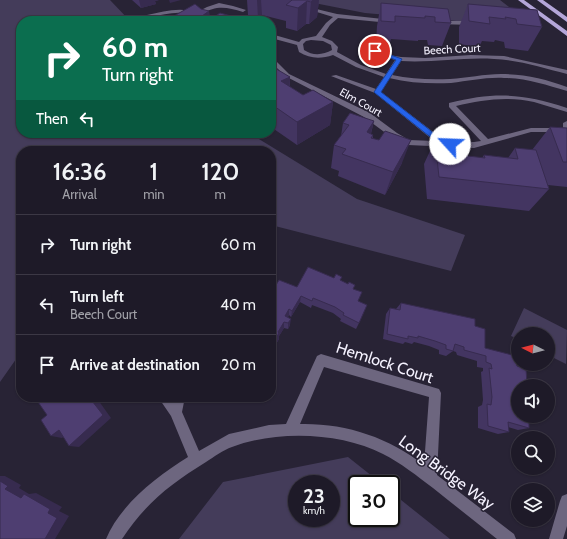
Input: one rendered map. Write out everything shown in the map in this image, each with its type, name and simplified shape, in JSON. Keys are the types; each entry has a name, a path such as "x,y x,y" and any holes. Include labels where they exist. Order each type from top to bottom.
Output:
{"main road":[{"path":"521,0 567,34"},
{"path":"540,0 567,20"}],"street":[{"path":"195,16 209,7 218,4 243,10"},
{"path":"299,6 337,16 399,21"},
{"path":"149,16 173,11 186,11 204,16"},
{"path":"318,38 328,24 337,16"},
{"path":"431,22 482,24"},
{"path":"318,38 325,39 333,43 336,47 333,52 322,56 309,55 301,51 299,47 304,40 318,38"},
{"path":"276,39 300,44"},
{"name":"Beech Court","path":"363,47 399,59 433,61 466,57 496,57 528,62 567,72"},
{"path":"333,52 362,68 387,76 433,82 492,76 511,76 542,81 567,89"},
{"path":"377,92 399,59"},
{"name":"Elm Court","path":"276,63 287,75 367,115 394,135 408,142 474,145 531,130 567,127"},
{"path":"334,76 377,92 442,143"},
{"path":"488,142 451,105 489,98 512,97 538,101 567,110"},
{"name":"Hemlock Court","path":"290,430 321,360 435,393 430,477"},
{"path":"168,402 176,412 196,460"},
{"path":"176,412 178,402"},
{"name":"Long Bridge Way","path":"113,539 127,518 150,493 173,474 229,441 269,431 290,430 319,430 344,434 386,448 407,460 430,477 509,539"},
{"path":"556,539 567,501"}],"shaded area":[{"path":"0,0 110,0 125,16 16,16 16,138 257,138 270,146 16,146 16,359 0,382"},
{"path":"299,0 500,0 536,28 365,13"},
{"path":"276,150 357,199 465,235 451,271 276,226"},
{"path":"524,308 567,330 566,364 555,358 555,327 515,327"},
{"path":"348,457 371,475 348,475 348,527 400,527 400,499 450,539 179,539 223,482"}],"building":[{"path":"292,0 313,0 311,2 307,1 298,8 286,5"},
{"path":"381,3 448,9 451,23 435,22 435,17 425,16 425,18 395,16 395,22 381,21"},
{"path":"195,4 201,9 209,11 202,16 174,16"},
{"path":"468,4 537,10 542,27 517,24 516,19 505,17 506,19 489,17 490,24 469,21"},
{"path":"220,13 231,16 216,16"},
{"path":"276,69 290,77 281,81 303,95 313,90 333,102 297,122 276,107"},
{"path":"350,113 374,121 367,132 373,135 371,138 379,140 385,131 411,140 393,172 342,154 346,149 334,145 349,125 343,123"},
{"path":"550,127 567,128 567,162 563,162"},
{"path":"435,140 465,144 468,156 485,158 484,155 518,159 515,148 536,150 549,189 439,177"},
{"path":"308,267 334,278 336,274 342,277 340,280 348,284 349,282 355,285 353,289 362,292 358,301 367,305 359,323 343,315 344,313 335,307 313,298 312,301 301,296 292,311 289,309 285,316 291,319 288,323 284,322 276,338 276,285 279,280 297,287"},
{"path":"401,303 475,319 475,326 485,329 485,348 511,355 511,371 526,371 527,379 511,379 511,423 508,422 509,432 488,426 487,404 491,405 492,397 489,368 492,369 491,364 486,362 486,356 464,350 464,347 455,344 453,351 446,349 446,345 418,336 418,338 408,336 408,339 387,334 390,308 400,310"},
{"path":"38,402 93,402 103,415 69,446 59,430 51,436 41,420 47,415"},
{"path":"512,423 529,423 529,428"},
{"path":"0,481 8,486 5,489 21,498 24,494 50,509 48,513 57,518 45,539 0,539"}],"route":[{"path":"375,51 399,59 377,92 442,143 450,144"}]}
